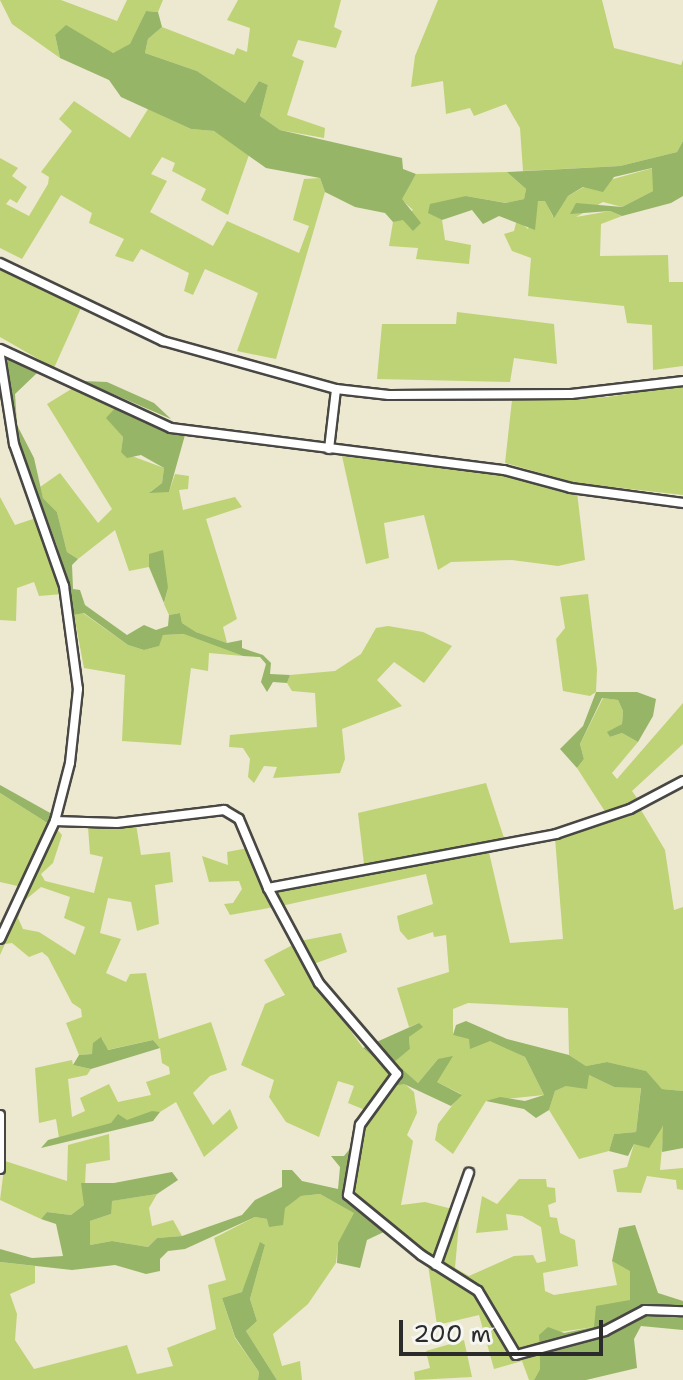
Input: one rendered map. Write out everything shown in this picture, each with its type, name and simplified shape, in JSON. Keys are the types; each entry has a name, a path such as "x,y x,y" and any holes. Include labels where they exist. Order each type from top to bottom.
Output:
{"street":[{"path":"0,263 163,341 336,389 389,395 571,394 683,381"},
{"path":"0,349 171,428 504,470 571,488 683,503"},
{"path":"0,356 14,444 56,558 72,626 77,703 55,821 0,939"},
{"path":"329,449 336,389"},
{"path":"268,888 556,834 630,809 681,780"},
{"path":"55,821 117,823 224,810 239,819 268,888 336,1008 397,1074 360,1125 347,1178 348,1195 436,1265 478,1291 516,1355 605,1331 645,1310 683,1311"},
{"path":"0,1115 0,1169"},
{"path":"436,1265 469,1173"}],"green space":[{"path":"0,0 61,0 117,21 127,0 163,0 158,12 146,11 130,45 113,53 55,35 60,58 12,24"},
{"path":"238,0 341,0 334,27 342,31 336,48 298,40 292,56 304,61 287,115 325,128 324,138 280,130 260,116 268,85 259,81 245,103 197,71 145,53 148,39 162,27 234,55 237,48 247,52 250,28 227,20"},
{"path":"438,0 602,0 614,48 681,65 683,60 683,141 677,152 620,166 523,171 520,128 506,104 474,116 470,108 446,114 443,81 411,87 415,56"},
{"path":"146,11 158,12 162,27 148,39 145,53 197,71 245,103 259,81 268,85 260,116 280,130 402,158 403,169 416,174 402,199 421,223 413,231 403,220 393,222 385,213 355,207 325,192 320,178 266,168 214,131 191,129 121,97 109,80 60,58 55,35 66,25 113,53 130,44"},
{"path":"74,101 130,138 148,109 191,129 214,131 250,152 228,215 201,200 206,189 172,171 175,163 162,157 151,174 167,181 150,212 213,246 227,221 299,253 309,226 293,220 304,179 320,178 325,192 276,359 237,351 258,293 205,269 193,295 184,291 189,273 141,249 133,262 115,256 124,239 89,223 92,213 61,195 22,259 0,248 0,158 18,168 12,176 27,187 17,203 10,199 6,204 29,216 48,184 49,177 41,172 72,131 59,119"},
{"path":"683,141 683,196 671,203 622,216 610,211 570,214 576,203 622,207 653,191 652,168 614,177 603,192 583,187 568,196 554,218 545,201 538,201 535,230 499,216 483,224 472,210 442,220 428,213 430,204 466,196 506,203 524,199 526,189 507,172 620,166 677,152"},
{"path":"653,168 653,191 622,207 603,202 576,217 610,211 622,216 601,224 600,256 668,255 669,282 683,282 683,366 653,370 652,325 627,323 624,306 528,296 531,258 512,251 504,234 514,231 517,219 528,229 538,201 545,200 553,217 568,196 584,187"},
{"path":"507,172 526,189 524,199 507,203 466,196 429,213 442,220 445,240 471,245 469,264 416,259 418,248 389,246 393,222 413,210 401,199 416,174"},
{"path":"0,268 81,308 54,368 0,337"},
{"path":"457,312 554,324 557,364 514,358 510,382 377,379 382,324 456,324"},
{"path":"6,355 37,373 15,394 17,425 34,458 43,498 57,512 67,552 78,559 72,565 73,589 80,590 85,605 127,635 144,625 156,630 168,626 169,615 180,613 182,623 196,632 227,643 242,640 242,648 263,655 271,663 270,674 290,675 287,683 273,682 267,692 261,682 266,664 260,657 243,656 184,634 163,635 159,646 144,650 128,645 84,613 74,615 57,546 16,436"},
{"path":"83,381 107,382 154,403 171,419"},
{"path":"683,386 683,495 576,483 505,463 512,400 607,397"},
{"path":"73,388 115,408 107,418 123,437 121,452 164,468 162,483 150,492 169,492 175,474 189,476 188,489 179,490 183,510 235,497 242,507 206,519 237,619 223,627 227,643 196,632 182,623 180,613 169,615 164,604 168,588 150,554 149,567 129,571 115,530 78,559 67,552 57,512 43,498 40,487 60,473 98,523 112,509 47,404"},
{"path":"115,408 185,435 169,492 149,493 162,483 164,468 141,455 127,458 121,452 123,437 106,418"},
{"path":"342,456 502,474 577,492 585,560 558,566 512,560 451,562 438,570 424,515 384,523 389,558 366,564"},
{"path":"0,497 15,525 39,517 63,594 39,596 34,582 17,588 16,621 0,620"},
{"path":"163,550 168,588 164,603 149,567 149,554"},
{"path":"588,594 597,669 596,692 590,696 563,691 556,639 565,628 560,597"},
{"path":"83,613 128,645 144,650 158,646 163,635 185,634 243,656 209,653 208,671 191,668 181,745 122,741 125,675 84,668 74,615"},
{"path":"388,626 423,632 452,646 424,683 394,662 377,680 402,706 342,729 345,759 340,773 273,778 277,767 264,766 254,783 248,777 250,759 243,748 229,747 230,735 317,727 315,693 292,691 287,683 290,675 335,671 361,654 376,628"},
{"path":"596,692 637,692 656,699 653,716 638,742 622,733 610,737 607,732 622,724 623,711 618,700 602,698 580,744 584,759 577,768 560,749 583,726"},
{"path":"603,698 618,700 623,711 622,724 608,732 610,737 622,733 638,742 612,773 617,779 683,703 683,744 632,791 637,798 606,813 577,768 584,759 580,744"},
{"path":"486,783 504,838 364,864 358,813"},
{"path":"0,785 52,814 49,824 0,793"},
{"path":"0,793 49,824 22,887 0,882"},
{"path":"641,810 665,850 674,910 683,907 683,1091 662,1089 645,1071 607,1062 586,1066 569,1055 568,1008 468,1003 453,1009 453,1035 490,1040 525,1057 544,1095 486,1101 453,1154 435,1140 438,1124 461,1094 437,1082 438,1059 418,1083 393,1062 410,1049 409,1037 419,1023 409,1027 397,988 449,972 446,935 434,937 433,932 408,940 400,931 397,916 433,904 426,874 281,906 274,889 488,848 510,943 563,939 555,838"},
{"path":"136,824 141,855 170,852 173,882 155,885 159,924 137,931 131,902 108,898 100,933 121,939 106,973 126,982 130,974 146,973 159,1039 211,1022 227,1070 210,1076 193,1093 213,1125 230,1109 238,1128 204,1157 176,1102 160,1112 59,1138 56,1119 39,1123 35,1068 72,1060 73,1065 91,1069 87,1075 68,1079 72,1117 85,1111 80,1098 109,1084 118,1102 151,1095 146,1082 170,1074 169,1067 162,1063 160,1048 153,1040 107,1050 102,1038 92,1054 79,1055 66,1023 82,1017 81,1009 72,1003 48,957 42,952 29,957 12,943 5,944 0,955 0,946 55,827 62,835 53,863 41,874 45,881 94,893 103,857 90,854 88,827","holes":["41,887 70,897 64,918 85,927 75,955 39,932 23,929 18,918 24,901"]},
{"path":"248,848 274,907 230,915 224,904 233,903 242,889 239,881 209,882 202,856 228,865 227,852"},
{"path":"341,933 347,952 305,967 363,1048 414,1092 417,1113 407,1135 413,1141 401,1205 425,1202 460,1211 455,1268 469,1276 514,1256 533,1255 537,1263 546,1261 541,1227 522,1216 506,1214 508,1230 476,1233 482,1196 497,1204 519,1179 546,1179 547,1187 555,1188 556,1202 548,1205 550,1217 557,1218 560,1233 575,1240 578,1266 543,1273 545,1291 554,1295 617,1285 612,1261 630,1270 630,1300 594,1327 539,1335 540,1369 534,1380 529,1380 522,1361 494,1369 479,1315 437,1325 428,1265 352,1203 353,1145 365,1110 348,1103 354,1086 338,1081 319,1137 286,1122 269,1097 274,1080 241,1065 265,1004 285,995 264,960 300,941"},
{"path":"466,1021 507,1039 569,1055 586,1066 607,1062 646,1071 662,1089 683,1091 683,1148 662,1152 663,1126 649,1148 634,1144 628,1156 609,1151 614,1134 636,1132 641,1088 614,1087 589,1075 587,1089 566,1086 555,1091 549,1110 536,1118 524,1109 486,1101 500,1097 525,1101 544,1095 525,1057 490,1041 470,1049 469,1039 453,1035 456,1025"},
{"path":"419,1023 423,1027 409,1037 410,1049 394,1062 418,1083 438,1059 453,1056 437,1082 462,1095 451,1106 404,1084 392,1086 393,1074 363,1048"},
{"path":"101,1037 108,1050 153,1040 160,1048 91,1069 73,1065 79,1055 92,1054 93,1043"},
{"path":"589,1075 614,1087 641,1087 636,1132 614,1134 609,1151 579,1159 549,1110 555,1091"},
{"path":"152,1111 160,1112 153,1121 41,1148 48,1140 111,1123 118,1114 127,1120"},
{"path":"664,1126 660,1170 683,1168 683,1190 677,1189 676,1180 647,1176 641,1193 617,1192 613,1170 627,1167 634,1144"},
{"path":"109,1134 110,1160 86,1164 84,1205 71,1215 47,1212 41,1219 0,1200 5,1161 67,1181 68,1145"},
{"path":"353,1145 362,1146 351,1185 352,1202 388,1230 367,1240 360,1268 337,1263 338,1243 354,1213 320,1194 301,1196 285,1208 283,1225 269,1227 267,1219 255,1217 185,1249 168,1251 160,1259 160,1271 146,1274 115,1265 72,1270 0,1262 0,1249 32,1258 63,1256 56,1224 41,1219 47,1212 71,1215 84,1205 81,1183 114,1183 172,1172 178,1180 157,1194 112,1201 111,1214 90,1221 90,1245 112,1241 148,1247 157,1238 182,1236 242,1215 255,1200 282,1187 282,1170 292,1170 302,1181 338,1189 340,1167 331,1156 344,1156"},
{"path":"157,1194 149,1208 152,1226 173,1220 182,1236 157,1238 148,1247 112,1241 90,1245 90,1221 111,1214 111,1201"},
{"path":"320,1194 355,1213 338,1244 336,1263 308,1304 273,1334 282,1366 300,1361 302,1380 277,1380 246,1331 257,1321 250,1299 265,1245 242,1292 222,1298 235,1338 259,1372 258,1380 0,1380 0,1262 35,1266 35,1283 10,1294 17,1314 15,1340 34,1369 127,1345 137,1374 173,1366 167,1348 216,1329 208,1285 226,1280 214,1238 255,1217 267,1219 301,1196"},
{"path":"635,1225 658,1293 683,1301 683,1330 641,1326 634,1339 637,1368 586,1380 534,1380 540,1369 539,1335 548,1327 564,1333 594,1327 596,1306 630,1300 630,1271 612,1261 619,1228"},
{"path":"260,1242 265,1245 250,1299 257,1321 246,1331 277,1380 258,1380 259,1372 235,1337 222,1298 242,1292"},
{"path":"464,1340 472,1377 415,1380 414,1372 430,1368 426,1351"}]}
